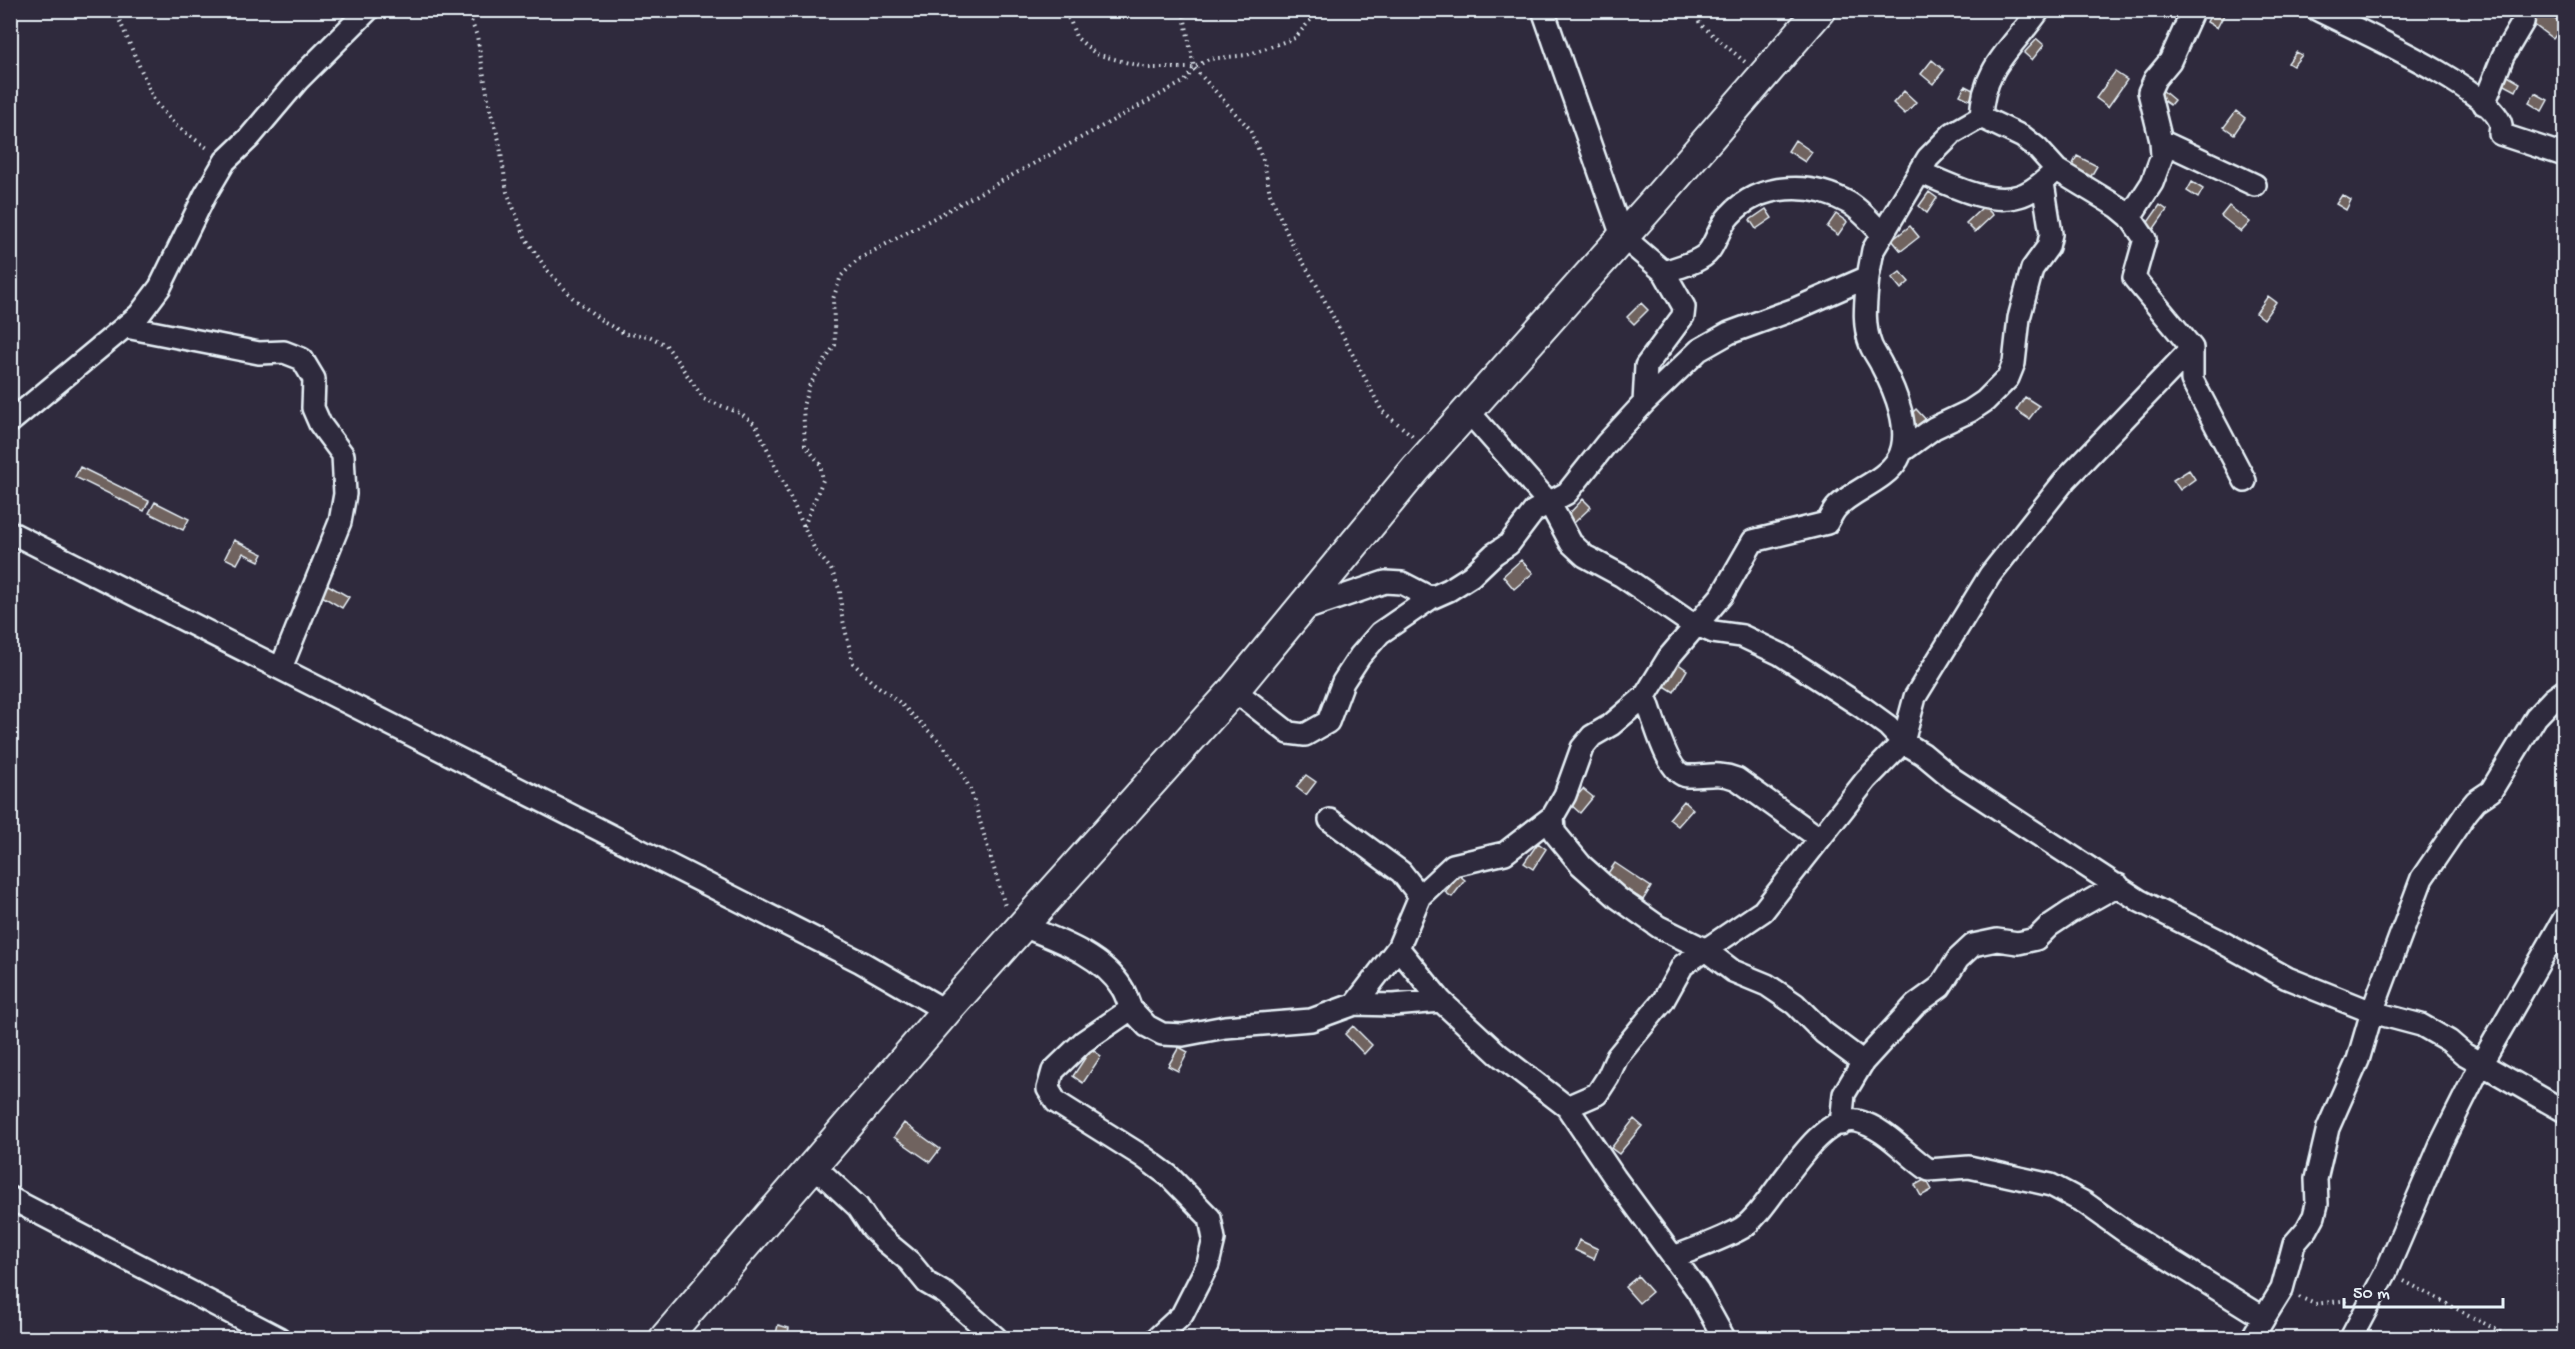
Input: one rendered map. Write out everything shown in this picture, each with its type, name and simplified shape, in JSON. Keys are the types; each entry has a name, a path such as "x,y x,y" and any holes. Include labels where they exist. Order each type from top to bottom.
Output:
{"main road":[{"path":"665,1338 946,1011 1234,690 1431,453 1712,136 1761,76 1820,10"}],"street":[{"path":"10,422 139,315 160,287 205,195 225,161 249,138 298,80 368,10"},
{"path":"1544,10 1622,236 1664,272 1684,308 1683,316 1646,366 1644,403"},
{"path":"1981,117 1982,98 1988,79 1999,59 2039,10"},
{"path":"2130,217 2152,183 2162,156 2161,141 2149,92 2155,79 2170,61 2193,10"},
{"path":"2318,10 2452,79 2484,104 2501,123 2500,134 2565,154"},
{"path":"2484,104 2503,56 2523,22 2525,10"},
{"path":"1355,1004 1398,948 1420,896 1453,865 1505,853 1553,816 1565,795 1582,748 1592,736 1611,725 1645,696 1669,657 1722,595 1754,541 1827,523 1837,507 1880,478 1896,461 1901,452 1904,435 1898,405 1884,369 1871,346 1865,318 1868,277 1873,250 1928,158 1953,133 1981,117"},
{"path":"1901,452 1934,428 1970,411 2008,378 2014,363 2019,318 2032,269 2048,247 2051,234 2050,176 2038,149 2023,136 1981,117"},
{"path":"2161,141 2255,185"},
{"path":"1919,172 1994,198 2019,196 2050,176"},
{"path":"2050,176 2118,207 2130,217 2145,239 2134,278 2192,348 2192,380 2245,481"},
{"path":"1664,272 1694,261 1708,252 1728,216 1745,202 1770,191 1811,189 1835,196 1868,217 1882,234"},
{"path":"1234,690 1288,733 1305,735 1328,722 1343,682 1359,656 1380,633 1431,598 1472,576 1494,554 1509,544 1534,511 1566,493 1644,403 1699,350 1729,333 1795,309 1868,277"},
{"path":"126,327 259,353 284,352 302,358 314,379 313,408 320,424 343,455 345,494 340,522 308,596 281,668"},
{"path":"1568,1107 1597,1094 1617,1057 1663,1001 1683,965 1763,911 1866,780 1903,742 1915,697 1990,575 2066,479 2192,348"},
{"path":"1468,411 1550,504 1572,543 1585,556 1622,576 1697,625 1713,632 1742,636 1779,654 1862,706 1888,726 1903,742 1923,754 1953,778 2140,901 2287,978 2335,995 2372,1012 2421,1025 2481,1064 2565,1111"},
{"path":"10,532 861,962 946,1011"},
{"path":"1296,613 1385,582 1402,583 1431,598"},
{"path":"2252,1338 2282,1289 2294,1244 2307,1229 2314,1216 2317,1204 2316,1179 2328,1128 2358,1060 2372,1012 2422,878 2476,801 2491,791 2536,717 2553,699 2565,691"},
{"path":"1645,696 1664,750 1671,765 1678,773 1687,776 1723,773 1737,779 1819,837"},
{"path":"1553,816 1554,832 1581,866 1638,913 1669,933 1704,950 1733,970 1767,985 1794,1004 1824,1033 1863,1062"},
{"path":"1330,820 1401,872 1420,896"},
{"path":"1841,1124 1844,1094 1863,1062 1915,1005 1940,987 1958,959 1973,945 1997,940 2018,943 2036,939 2049,926 2070,912 2118,885"},
{"path":"2351,1338 2386,1272 2440,1146 2481,1064 2565,919"},
{"path":"1023,926 1066,944 1104,967 1122,987 1131,1009 1147,1026 1162,1034 1183,1035 1225,1027 1311,1020 1355,1004 1393,1005 1441,1001"},
{"path":"1398,948 1441,1001 1498,1054 1568,1107 1615,1178 1698,1290 1724,1338"},
{"path":"1131,1009 1083,1042 1053,1071 1048,1089 1056,1102 1142,1156 1169,1176 1210,1218 1214,1239 1208,1264 1182,1315 1157,1338"},
{"path":"1674,1257 1742,1227 1759,1213 1785,1175 1829,1129 1855,1121 1891,1139 1929,1170 1969,1167 2051,1185 2085,1203 2127,1233 2264,1318"},
{"path":"813,1165 858,1207 879,1235 909,1261 927,1283 946,1294 996,1338"},
{"path":"10,1198 77,1235 279,1338"}],"path":[{"path":"115,10 154,102 175,125 225,161"},
{"path":"467,10 479,47 490,110 499,140 507,192 525,239 547,270 581,304 605,323 626,334 649,336 666,345 704,399 742,414 756,424 815,550 831,569 840,591 842,616 853,663 872,682 899,702 940,743 958,765 971,791 1005,908 1023,926"},
{"path":"1059,10 1070,20 1076,37 1096,54 1147,68 1194,68"},
{"path":"1183,10 1194,68 1249,128 1264,162 1269,194 1291,242 1316,284 1382,411 1431,453"},
{"path":"804,526 822,480 820,464 805,445 803,406 809,386 835,345 833,299 841,276 857,260 1185,81 1194,68 1209,59 1247,55 1295,38 1319,10"},
{"path":"1695,10 1700,24 1761,76"},
{"path":"2386,1272 2512,1338"},
{"path":"2282,1289 2315,1304 2355,1299"}],"building":[{"path":"2213,10 2226,11 2217,28 2207,22"},
{"path":"2536,10 2542,10 2563,25 2553,39 2529,21"},
{"path":"2037,39 2044,45 2032,60 2024,53"},
{"path":"2296,52 2302,55 2293,66 2288,63"},
{"path":"1932,60 1944,70 1933,84 1921,74"},
{"path":"2115,72 2127,80 2108,107 2096,98"},
{"path":"2506,75 2520,83 2516,91 2501,83"},
{"path":"1965,86 1975,91 1970,100 1960,95"},
{"path":"2162,90 2174,100 2170,105 2157,96"},
{"path":"1904,91 1916,102 1905,114 1893,103"},
{"path":"2535,93 2548,100 2542,111 2529,103"},
{"path":"2236,111 2245,118 2234,134 2224,127"},
{"path":"1795,140 1812,152 1805,162 1788,151"},
{"path":"2077,156 2097,166 2090,178 2071,168"},
{"path":"2192,182 2203,189 2198,198 2187,191"},
{"path":"1929,192 1937,198 1927,213 1919,206"},
{"path":"2342,195 2351,200 2346,210 2336,204"},
{"path":"2160,205 2167,210 2153,230 2146,225"},
{"path":"1984,206 1993,215 1975,232 1966,223"},
{"path":"2229,206 2250,222 2241,232 2221,216"},
{"path":"1766,209 1772,218 1756,229 1750,220"},
{"path":"1836,214 1847,222 1838,235 1827,227"},
{"path":"1910,226 1919,237 1901,251 1892,240"},
{"path":"1900,272 1909,282 1901,289 1892,278"},
{"path":"2268,296 2276,302 2264,319 2256,313"},
{"path":"1641,303 1648,310 1634,324 1627,317"},
{"path":"2025,397 2039,406 2029,419 2016,410"},
{"path":"1916,409 1929,423 1917,434 1904,421"},
{"path":"80,467 149,501 144,511 75,477"},
{"path":"2189,470 2195,479 2180,490 2173,480"},
{"path":"1583,499 1591,507 1574,523 1567,516"},
{"path":"155,502 189,519 183,530 149,513"},
{"path":"234,540 263,554 259,561 243,553 237,564 225,558"},
{"path":"1521,560 1533,573 1514,589 1503,576"},
{"path":"321,581 349,597 342,608 315,592"},
{"path":"1677,663 1687,670 1674,692 1663,685"},
{"path":"1306,775 1316,782 1306,795 1296,787"},
{"path":"1583,789 1593,797 1580,813 1570,804"},
{"path":"1684,801 1693,809 1678,826 1669,819"},
{"path":"1538,843 1546,849 1533,869 1524,863"},
{"path":"1615,863 1651,887 1643,900 1606,876"},
{"path":"1459,875 1465,880 1452,897 1445,892"},
{"path":"1353,1026 1372,1045 1364,1054 1345,1034"},
{"path":"1179,1047 1188,1052 1178,1071 1168,1066"},
{"path":"1091,1049 1101,1056 1083,1083 1073,1076"},
{"path":"1634,1119 1642,1126 1619,1154 1611,1148"},
{"path":"904,1123 940,1149 930,1162 894,1137"},
{"path":"1926,1179 1932,1190 1921,1196 1915,1185"},
{"path":"1579,1240 1598,1249 1594,1259 1575,1250"},
{"path":"1638,1276 1652,1292 1639,1303 1625,1287"},
{"path":"778,1325 789,1328 787,1338 775,1338"}]}
